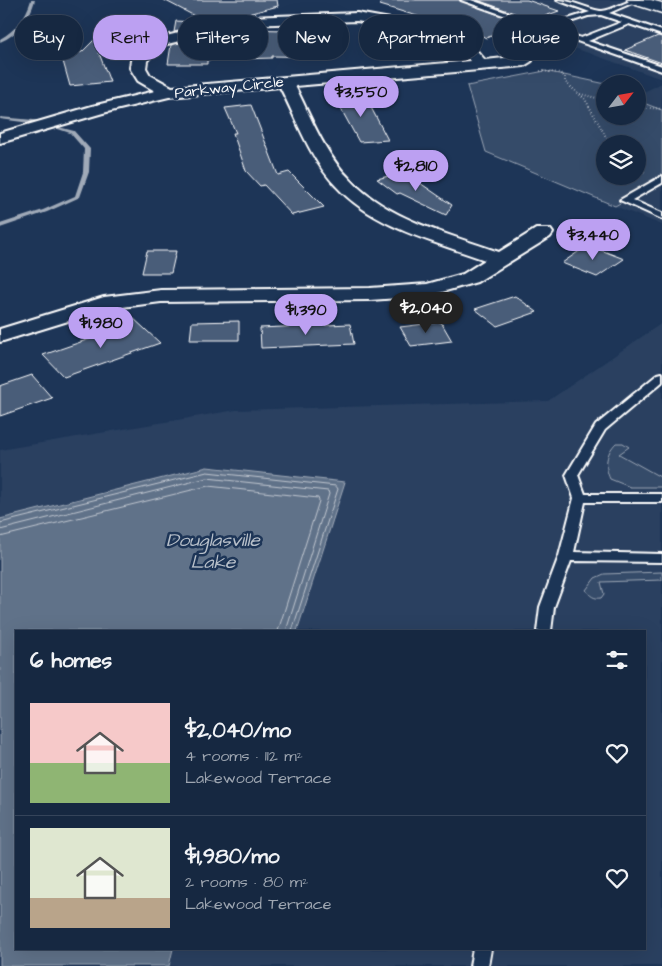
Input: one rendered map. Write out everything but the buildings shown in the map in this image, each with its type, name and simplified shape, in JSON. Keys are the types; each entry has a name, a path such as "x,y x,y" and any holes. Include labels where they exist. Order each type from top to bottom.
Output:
{"main road":[{"path":"636,0 662,8"}],"street":[{"path":"323,3 357,17"},
{"path":"168,40 246,21 357,17 392,23 466,47 480,63"},
{"path":"139,60 138,68 144,78 169,92"},
{"name":"Parkway Circle","path":"0,138 98,109 169,92 480,63 529,66"},
{"path":"286,81 325,159 343,183 383,213 500,259"},
{"path":"0,336 104,303 161,296 370,294 428,290 470,278 543,233"}],"lane":[{"path":"464,0 507,15"},
{"path":"560,0 662,33"},
{"path":"578,17 602,13 636,0"},
{"path":"581,41 629,22"},
{"path":"578,40 662,69"},
{"path":"662,179 624,200 662,216"},
{"path":"544,630 547,607 566,556 580,498 572,475 600,428 662,376"},
{"path":"580,498 662,498"},
{"path":"566,556 662,558"},
{"path":"479,966 482,950"}],"path":[{"path":"529,66 565,77 565,82 580,94 605,135"},
{"path":"580,94 596,98"},
{"path":"646,108 662,109"}],"shaded area":[{"path":"439,0 662,0 662,79 578,49 578,15 493,15 493,19"},
{"path":"545,71 596,82 596,125 646,125 646,104 662,110 662,179 615,206 486,152 467,86"},
{"path":"662,83 662,110 646,104 646,91"},
{"path":"662,179 662,225 615,206 625,200"},
{"path":"662,323 662,966 0,966 0,450 236,410 548,401"},
{"path":"616,443 623,443 629,447 619,454 662,478 662,487 630,487 610,479 607,460 610,451"},
{"path":"662,572 662,580 601,582 604,594 601,598 592,597 586,590 595,578 604,574"}],"water":[{"name":"Douglasville Lake","path":"207,467 345,482 297,630 15,630 15,950 173,950 169,966 0,966 0,519"}],"waterway":[{"path":"0,41 21,24 33,0"},
{"path":"0,118 45,123"},
{"path":"0,226 45,211 77,197 86,172 87,149 72,132 57,127"}]}
